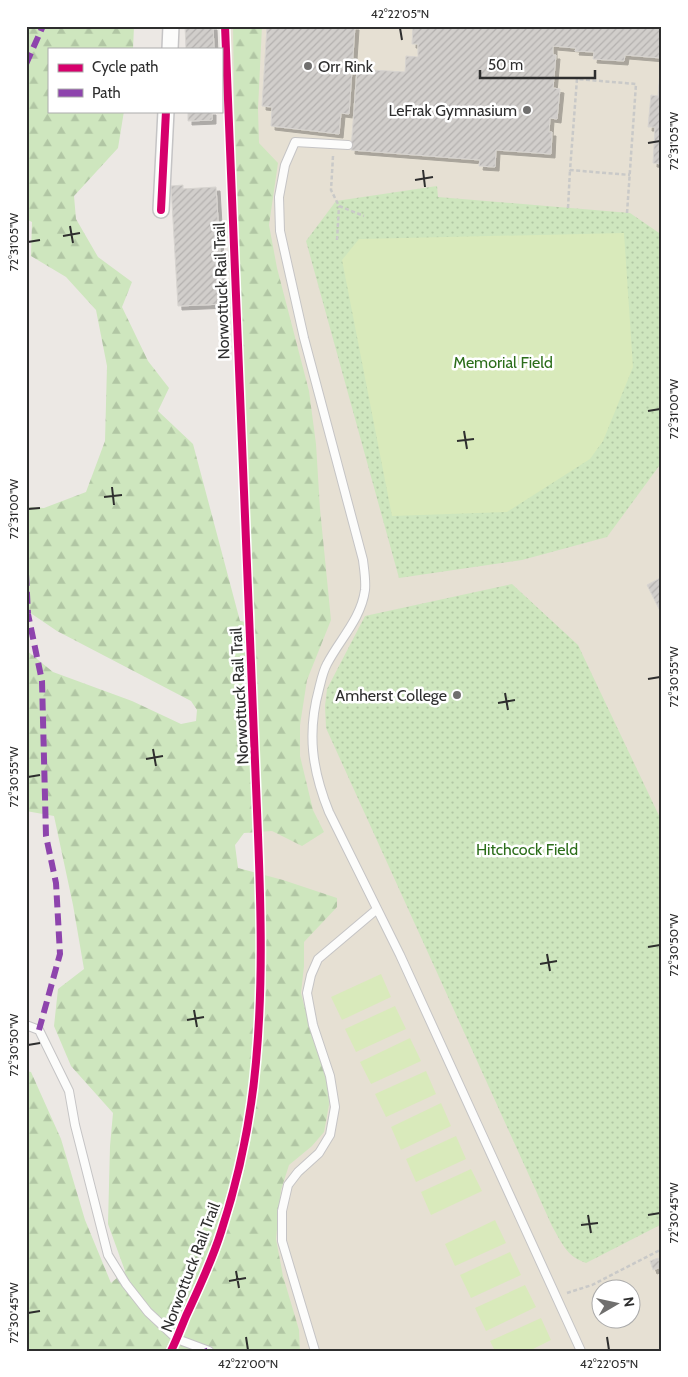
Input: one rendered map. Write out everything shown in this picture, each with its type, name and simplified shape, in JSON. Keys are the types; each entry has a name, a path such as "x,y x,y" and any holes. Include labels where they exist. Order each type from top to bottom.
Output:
{"street":[{"path":"170,48 171,26"},
{"path":"161,210 166,112"}],"lane":[{"path":"348,145 295,142 286,165 279,197 280,231 304,338 363,560 365,588 361,609 326,665 314,706 311,731 313,761 320,790 329,812 376,910 400,954 581,1351"},
{"path":"315,1351 282,1241 282,1211 288,1185 298,1172 319,1153 327,1141 330,1135 335,1107 330,1076 313,1025 307,993 310,975 318,959 376,910"},
{"path":"26,1025 39,1030 69,1091 75,1124 108,1255 126,1284 148,1312 178,1339 210,1351"}],"path":[{"path":"568,208 577,79 626,83 636,84 627,213"},
{"path":"334,145 330,190 339,206 337,240"},
{"path":"570,170 630,174"},
{"path":"339,206 364,216"},
{"path":"556,1296 592,1285 662,1249"}],"shaded area":[{"name":"Amherst College","path":"225,26 662,26 662,1351 170,1351 261,901"}],"green space":[{"path":"26,26 134,26 133,48 48,48 48,112 124,112 118,148 74,196 76,219 98,257 132,282 122,307 148,361 169,388 158,411 193,444 240,621 255,624 236,214 233,26 262,26 258,109 259,143 278,163 269,225 277,268 309,391 316,444 320,509 331,620 307,680 300,725 300,756 313,810 324,832 302,846 272,831 244,833 235,845 238,868 283,880 337,898 337,907 304,942 301,993 327,1067 329,1105 324,1132 312,1146 289,1165 281,1190 276,1239 283,1276 299,1330 300,1351 26,1351 26,1071 31,1072 61,1139 85,1220 111,1283 125,1271 108,1224 110,1146 113,1113 71,1066 54,1026 58,989 84,969 73,905 54,816 26,811 26,650 53,672 132,701 181,724 196,721 197,710 191,701 57,631 26,610 26,507 44,508 86,492 105,441 107,366 96,310 66,277 31,256 32,222 26,219"},
{"name":"Memorial Field","path":"437,186 438,197 630,213 662,235 662,462 607,537 522,560 399,578 306,241 336,201"},
{"name":"Memorial Field","path":"624,233 633,367 603,441 590,459 507,512 392,516 342,260 359,239"},
{"name":"Hitchcock Field","path":"512,584 578,645 662,822 662,1224 586,1263 569,1253 552,1226 326,728 325,706 327,689 365,616"},
{"path":"381,974 391,997 342,1020 331,997"},
{"path":"395,1006 406,1029 356,1052 345,1029"},
{"path":"410,1038 421,1061 371,1084 360,1062"},
{"path":"426,1071 436,1094 386,1117 375,1094"},
{"path":"441,1103 451,1126 401,1150 391,1127"},
{"path":"456,1136 466,1159 416,1182 406,1159"},
{"path":"471,1169 482,1191 431,1215 421,1192"},
{"path":"495,1220 506,1243 455,1266 445,1244"},
{"path":"510,1252 521,1275 471,1298 460,1275"},
{"path":"525,1285 536,1307 486,1331 475,1308"},
{"path":"541,1318 551,1340 529,1351 495,1351 490,1341"}],"building":[{"path":"185,26 213,26 214,48 186,48"},
{"name":"Orr Rink","path":"267,26 355,26 349,114 341,113 339,134 271,126 272,107 262,106"},
{"path":"413,26 662,26 662,164 653,163 655,127 648,127 651,95 658,96 661,58 625,55 624,61 593,59 594,52 575,51 576,48 553,46 553,55 556,55 553,88 560,89 557,119 550,118 549,132 552,132 551,154 496,150 495,167 479,166 480,160 351,150 357,69 405,72 406,56 418,57 418,44 412,44"},
{"path":"188,112 212,112 212,120 188,121"},
{"path":"183,185 183,189 216,187 223,304 178,306 171,186"},
{"path":"662,577 662,615 647,585"},
{"path":"658,1258 661,1267 653,1270 650,1261"}],"marked path":[{"path":"26,64 43,26"},
{"path":"26,574 28,614 42,681 46,836 56,883 60,954 39,1030"}],"cycle path":[{"name":"Norwottuck Rail Trail","path":"171,1351 214,1253 233,1190 251,1105 260,1005 259,863 225,26"},
{"path":"161,210 166,112"}],"place":[{"name":"Orr Rink","path":"308,66"},
{"name":"LeFrak Gymnasium","path":"527,110"},
{"name":"Amherst College","path":"457,695"}]}
